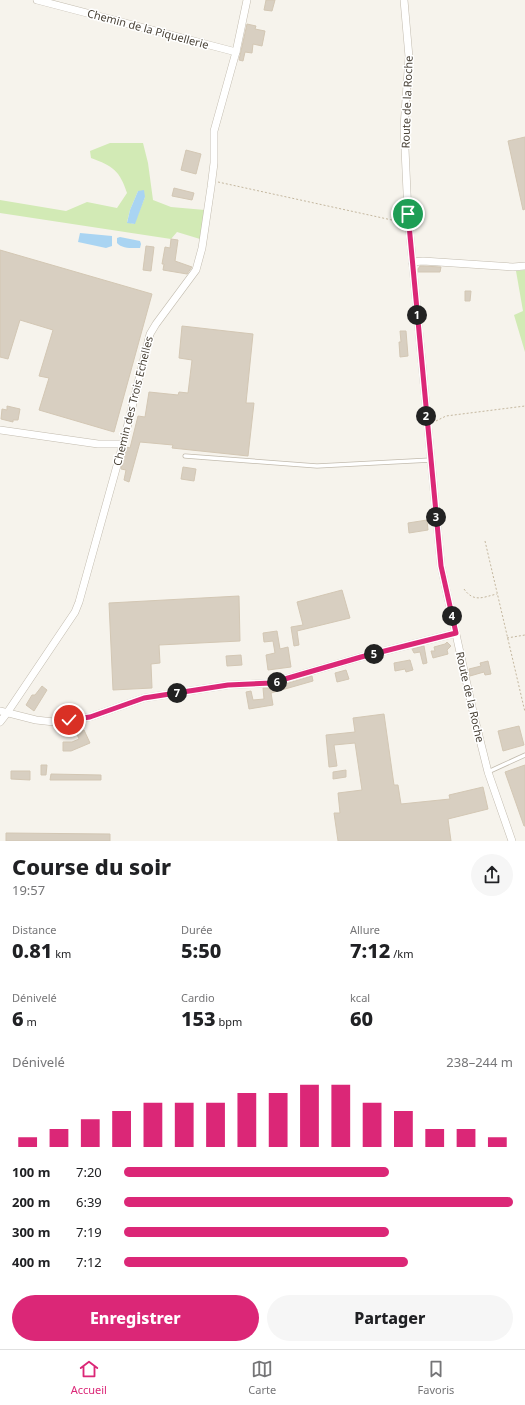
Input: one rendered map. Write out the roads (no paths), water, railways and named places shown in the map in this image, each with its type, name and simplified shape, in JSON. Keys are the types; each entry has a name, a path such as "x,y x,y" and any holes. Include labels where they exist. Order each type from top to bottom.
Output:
{"street":[{"name":"Chemin de la Piquellerie","path":"37,0 236,52"},
{"name":"Chemin des Trois Echelles","path":"0,722 4,712 75,612 96,543 123,444 150,334 196,270 202,248 212,181 214,131 236,52 247,0"},
{"name":"Route de la Roche","path":"404,0 409,57 404,127 409,224 441,566 488,772 512,841"},
{"path":"412,262 423,261 513,267 525,266"},
{"path":"0,430 98,444 123,444"},
{"path":"4,712 36,720 54,722 90,717 144,698 228,685 271,683 361,657 456,633"}],"lane":[{"path":"185,456 317,466 431,460"},
{"path":"488,772 525,755"}],"water":[{"path":"144,190 145,197 135,224 127,223 130,210 138,191"},
{"path":"80,233 112,236 112,246 106,248 78,242"},
{"path":"120,237 140,241 140,248 128,248 119,245 117,243 117,238"}]}
